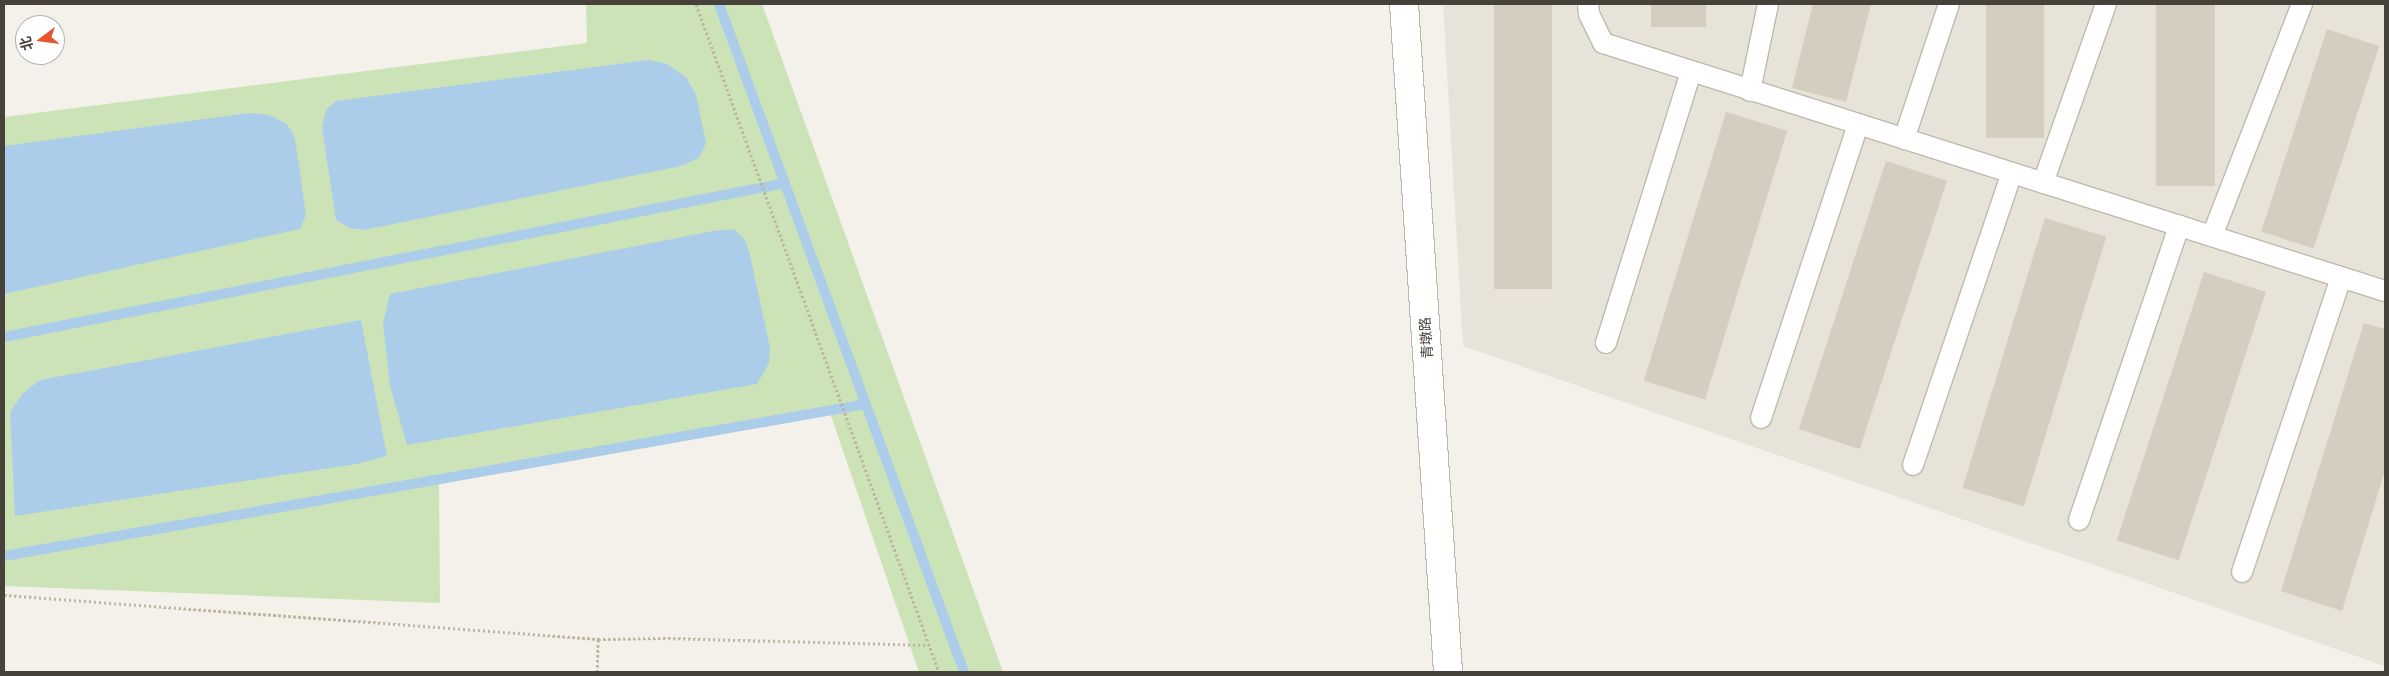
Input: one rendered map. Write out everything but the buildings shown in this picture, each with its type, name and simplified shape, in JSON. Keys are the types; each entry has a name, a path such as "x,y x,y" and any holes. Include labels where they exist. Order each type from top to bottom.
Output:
{"street":[{"name":"青墩路","path":"1404,4 1448,672"}],"lane":[{"path":"1588,4 1589,14 1603,43 2385,291"},
{"path":"1750,91 1768,4"},
{"path":"1904,140 1949,4"},
{"path":"2043,183 2106,4"},
{"path":"2212,236 2302,4"},
{"path":"1606,343 1690,72"},
{"path":"1761,418 1858,125"},
{"path":"1913,465 2012,173"},
{"path":"2079,520 2179,226"},
{"path":"2242,572 2341,277"}],"path":[{"path":"696,4 939,672"},
{"path":"4,595 598,639 663,638 930,645"},
{"path":"597,672 598,639"}],"shaded area":[{"path":"1443,4 2385,4 2385,666 1463,346"}],"green space":[{"path":"586,4 762,4 1003,672 919,672 830,413 439,480 440,603 4,586 4,117 587,43"}],"water":[{"path":"648,60 667,64 686,77 696,95 706,143 699,158 681,166 364,230 350,228 336,220 322,128 326,110 336,101"},
{"path":"249,113 269,115 287,124 295,138 306,215 300,229 4,294 4,146"},
{"path":"734,229 745,240 750,255 770,348 769,363 757,384 407,445 390,386 383,323 390,294 713,231"},
{"path":"361,320 387,456 356,464 15,516 10,412 23,393 40,380"}],"waterway":[{"path":"719,4 964,672"},
{"path":"4,337 785,183"},
{"path":"4,556 866,404"}]}
